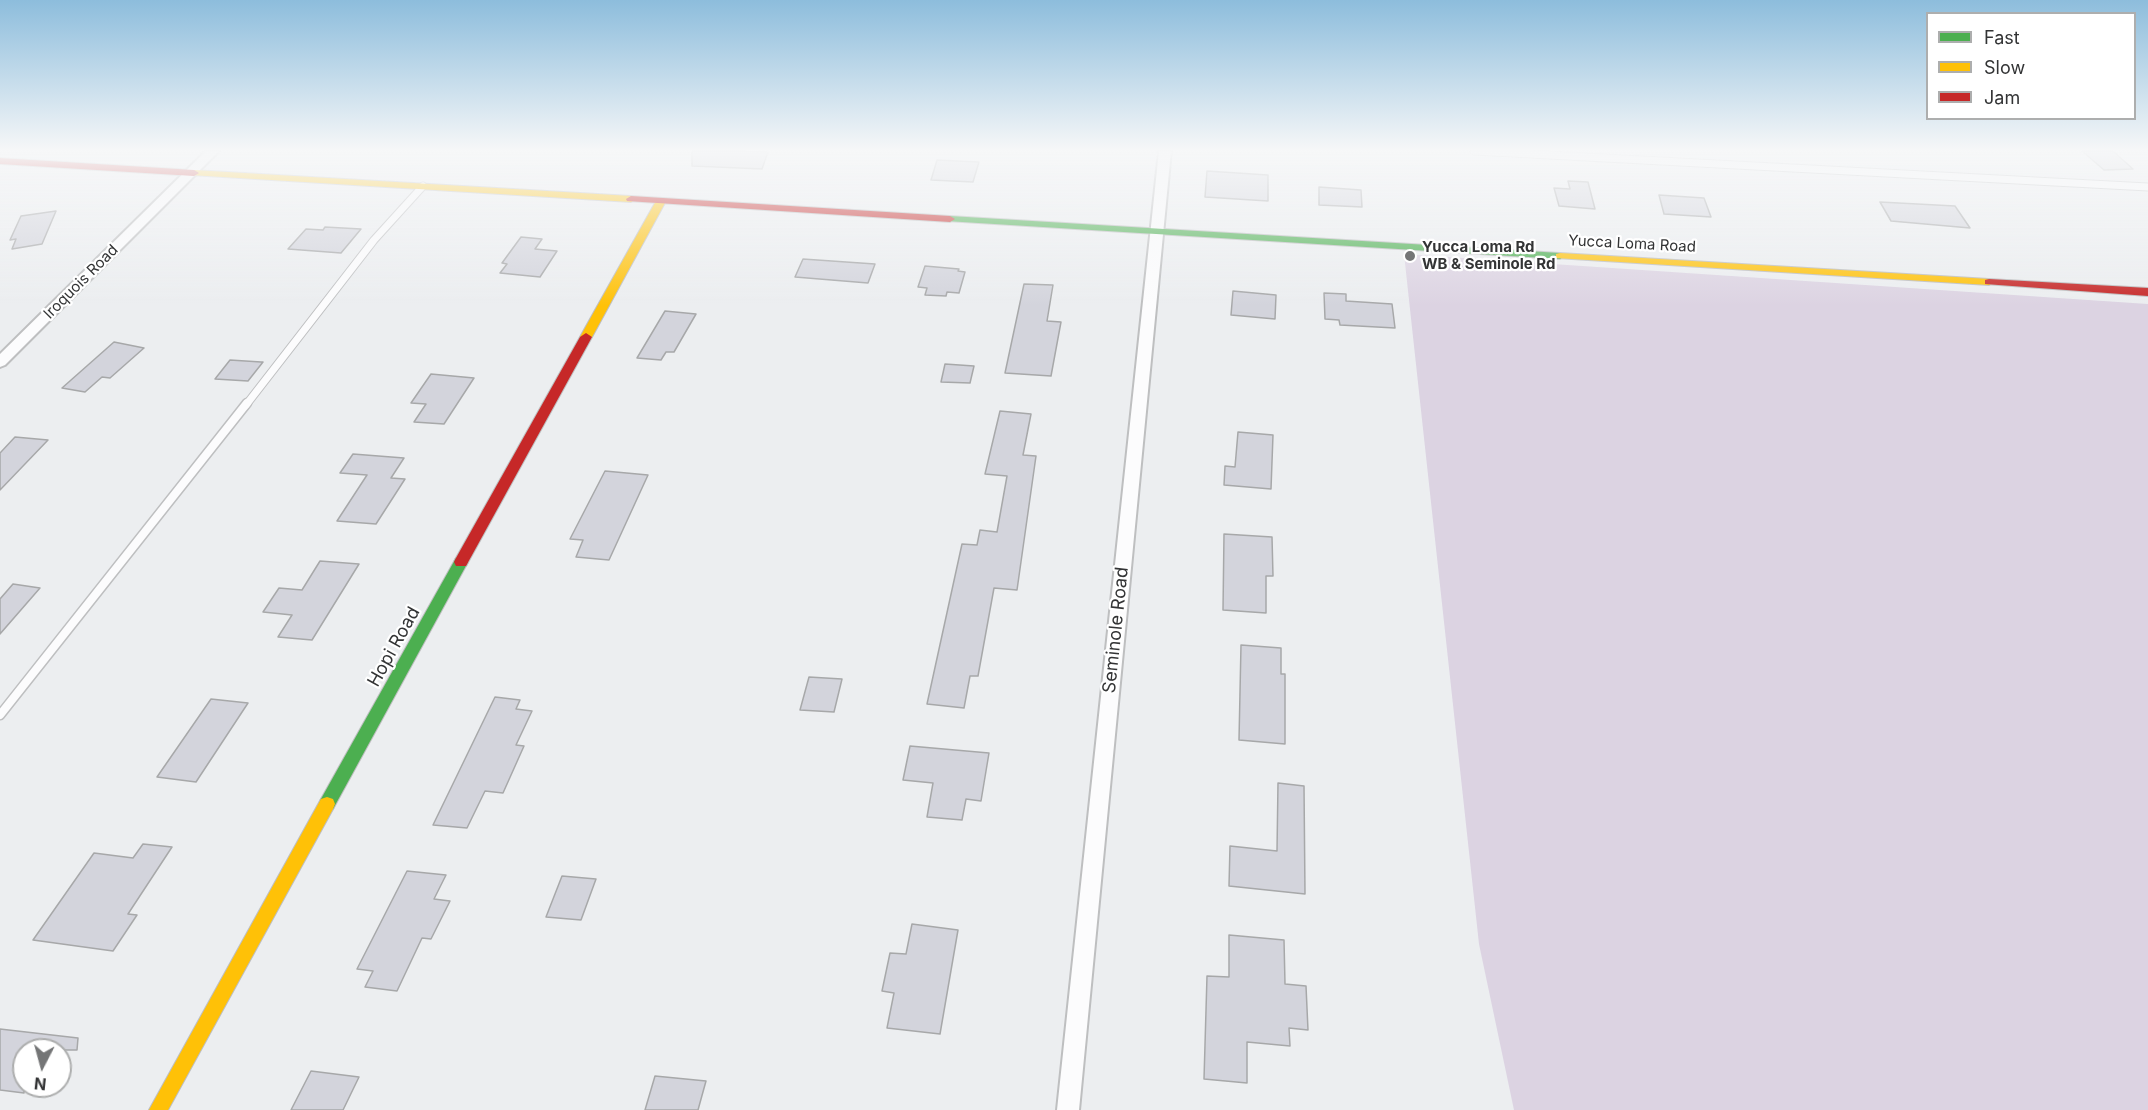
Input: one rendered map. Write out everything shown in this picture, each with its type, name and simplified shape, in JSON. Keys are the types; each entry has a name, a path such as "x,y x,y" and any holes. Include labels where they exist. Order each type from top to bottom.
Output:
{"main road":[{"name":"Hopi Road","path":"158,1110 660,203"},
{"name":"Yucca Loma Road","path":"690,203 2148,292"}],"street":[{"name":"Iroquois Road","path":"0,362 161,203"},
{"name":"Seminole Road","path":"1068,1110 1159,203"}],"lane":[{"path":"0,715 157,519 374,240 408,203"}],"shaded area":[{"path":"1404,254 2148,304 2148,1110 1514,1110 1479,944"}],"building":[{"path":"1319,203 1362,203 1362,207 1319,205"},
{"path":"1558,203 1593,203 1595,209 1559,206"},
{"path":"1661,203 1706,203 1711,217 1664,214"},
{"path":"1880,203 1955,206 1970,228 1891,221"},
{"path":"56,211 42,244 12,249 16,239 10,240 21,216"},
{"path":"325,227 361,229 341,253 288,249 306,229 323,230"},
{"path":"521,237 542,239 535,249 557,251 540,277 500,273 507,264 502,263"},
{"path":"803,259 875,264 868,283 795,277"},
{"path":"925,266 959,269 958,271 965,272 959,293 947,292 946,296 925,295 927,288 918,287"},
{"path":"1024,284 1053,285 1047,321 1061,322 1051,376 1005,373"},
{"path":"1233,291 1276,295 1275,319 1231,315"},
{"path":"1324,293 1346,294 1346,301 1392,304 1395,328 1340,325 1339,320 1325,319"},
{"path":"665,311 696,314 674,352 666,352 661,360 637,358"},
{"path":"114,342 144,348 110,378 102,377 85,392 62,388"},
{"path":"230,360 263,362 248,381 215,379"},
{"path":"945,364 974,366 970,383 941,382"},
{"path":"431,374 474,378 444,424 414,422 426,404 411,403"},
{"path":"1000,411 1031,414 1023,455 1036,456 1017,590 994,588 978,676 970,676 964,708 927,704 962,544 977,545 980,530 997,532 1007,476 985,474"},
{"path":"1238,432 1273,435 1271,489 1224,485 1225,466 1235,467"},
{"path":"15,437 48,440 0,490 0,453"},
{"path":"353,454 404,458 391,478 405,479 376,524 337,521 367,475 340,473"},
{"path":"605,471 648,475 609,560 576,557 583,540 570,539"},
{"path":"1224,534 1272,537 1273,576 1266,576 1266,613 1223,610"},
{"path":"320,561 359,564 312,640 278,637 292,615 263,612 279,588 302,590"},
{"path":"13,584 40,588 0,634 0,599"},
{"path":"1241,645 1281,648 1281,674 1285,674 1285,744 1239,740"},
{"path":"809,677 842,679 834,712 800,710"},
{"path":"495,697 520,700 516,709 532,711 516,745 524,746 503,793 485,791 467,828 433,825"},
{"path":"211,699 248,703 196,782 157,777"},
{"path":"910,746 989,753 981,801 966,799 962,820 927,817 933,783 903,780"},
{"path":"1278,783 1304,786 1305,894 1229,886 1230,846 1277,851"},
{"path":"143,844 172,847 128,914 137,915 113,951 33,940 94,853 133,858"},
{"path":"407,871 446,875 434,899 450,901 431,939 422,938 397,991 365,987 373,971 357,969"},
{"path":"562,876 596,879 581,920 546,917"},
{"path":"912,924 958,930 940,1034 887,1028 894,993 882,991 890,953 906,954"},
{"path":"1229,935 1284,940 1285,984 1306,986 1308,1030 1289,1028 1290,1046 1247,1042 1247,1083 1204,1079 1207,976 1229,977"},
{"path":"0,1029 78,1038 77,1050 72,1050 72,1038 12,1038 12,1092 0,1090"},
{"path":"311,1071 359,1077 343,1110 291,1110"},
{"path":"655,1076 706,1081 698,1110 645,1110"}],"traffic: fast":[{"path":"950,219 1560,256"},
{"path":"327,804 461,562"}],"traffic: slow":[{"path":"586,337 660,203"},
{"path":"1560,256 1989,282"},
{"path":"158,1110 327,804"}],"traffic: jam":[{"path":"692,203 950,219"},
{"path":"1989,282 2148,292"},
{"path":"461,562 586,337"}],"place":[{"name":"Yucca Loma Rd WB & Seminole Rd","path":"1410,256"}]}
